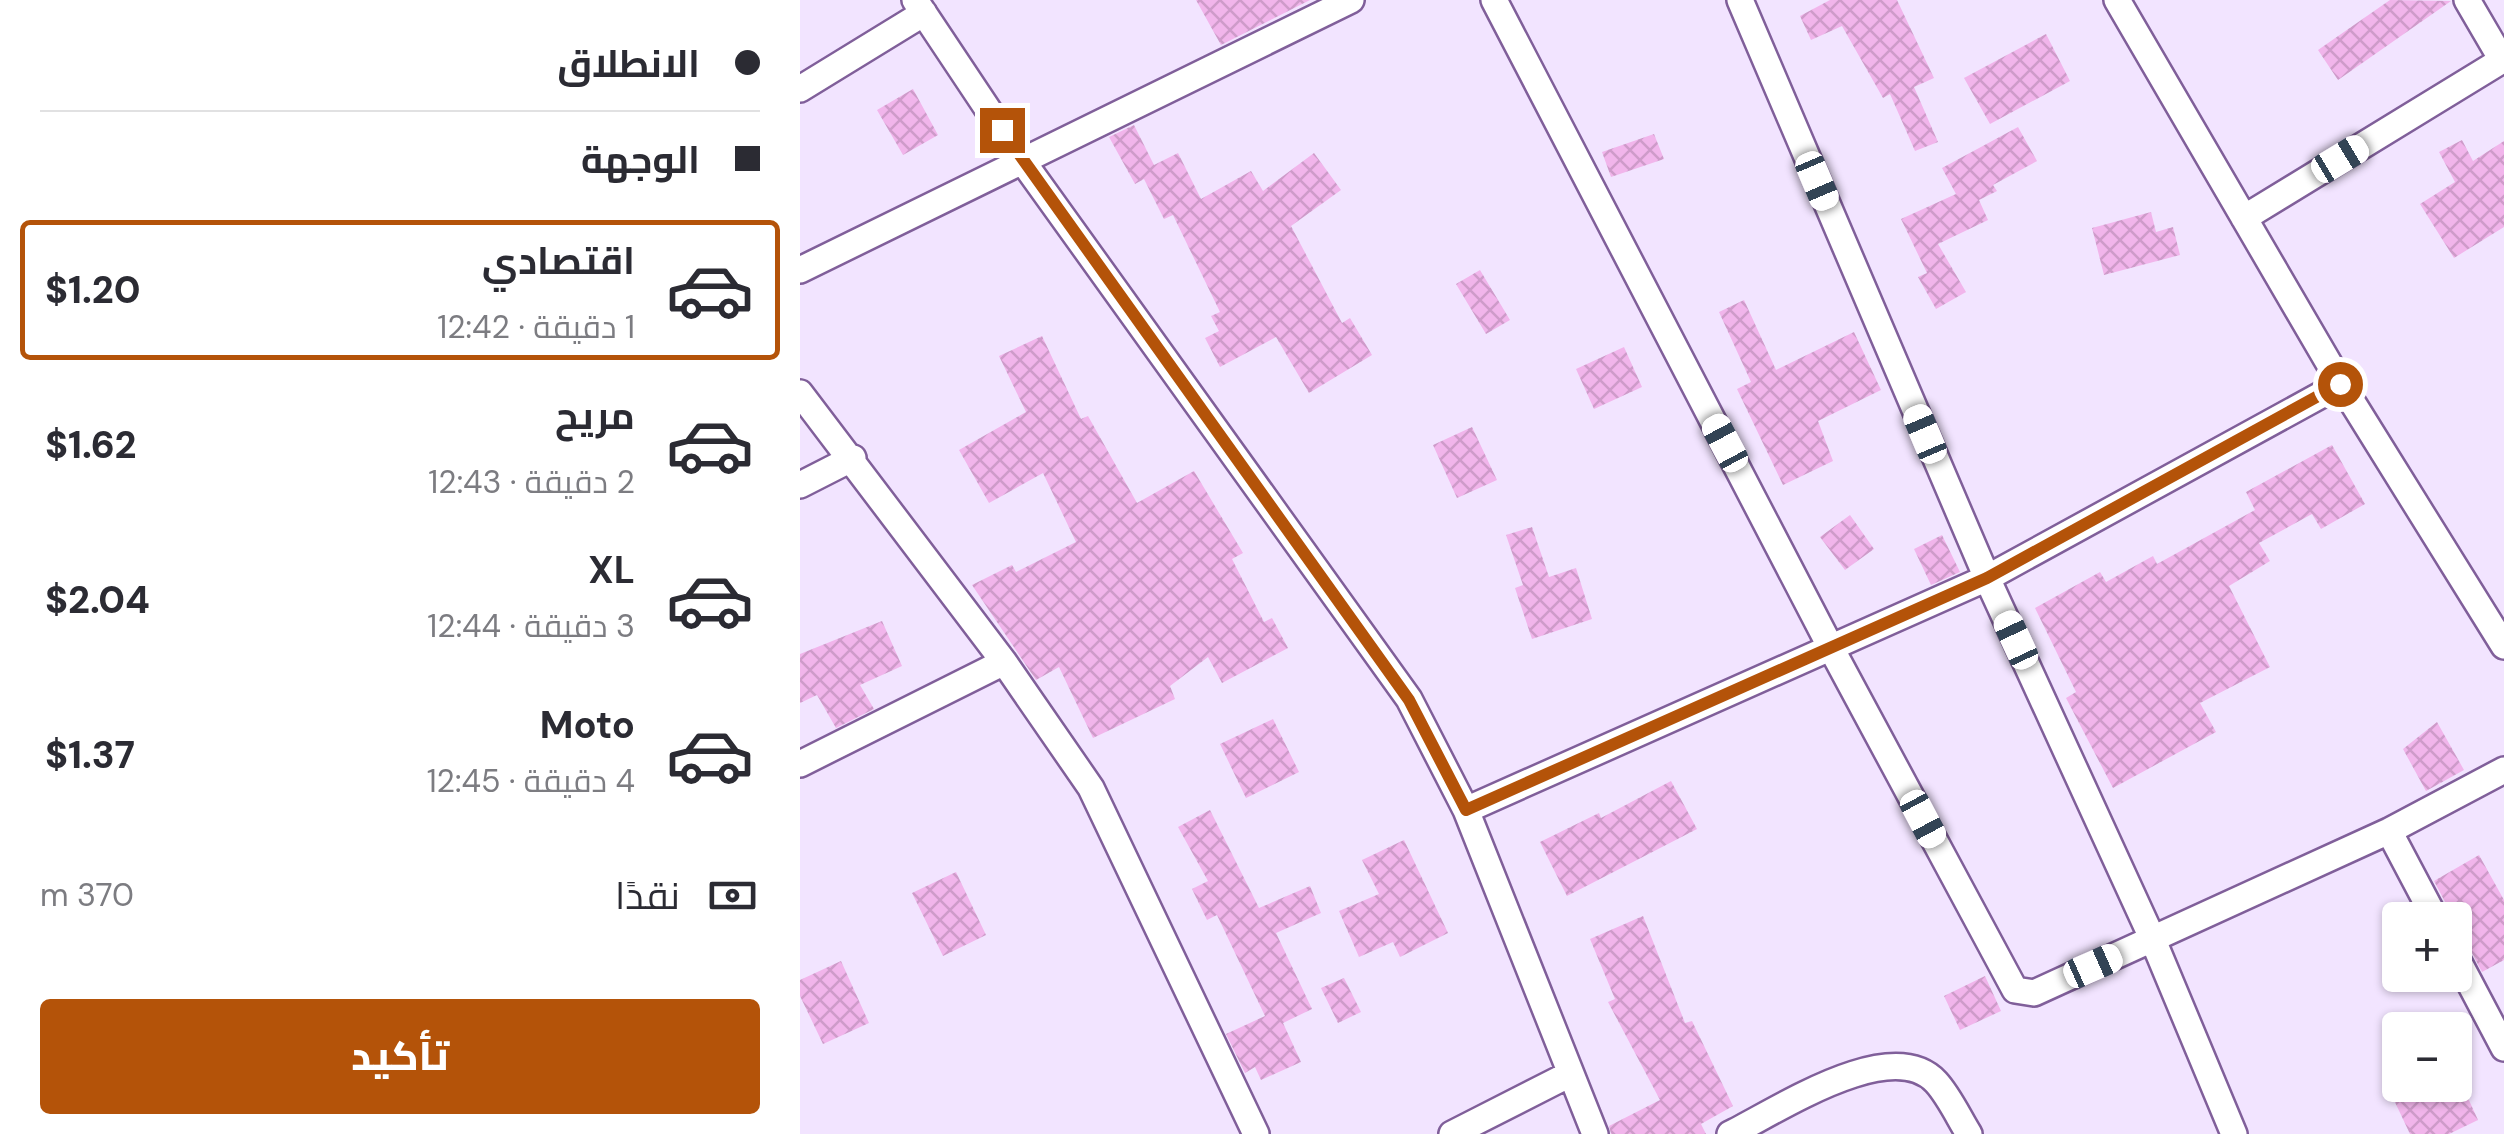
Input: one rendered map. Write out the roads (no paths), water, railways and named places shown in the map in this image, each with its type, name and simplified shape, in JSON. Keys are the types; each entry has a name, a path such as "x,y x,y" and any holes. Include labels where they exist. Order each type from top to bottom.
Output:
{"street":[{"path":"800,270 1021,159 1299,10 1352,0"},
{"path":"1494,0 1831,648 2015,990 2034,993 2153,940 2389,830 2504,770"},
{"path":"1740,0 1987,578 2153,940 2234,1134"},
{"path":"2117,0 2340,384 2504,646"},
{"path":"2244,218 2503,59 2467,0"},
{"path":"800,89 920,6 1021,159 1409,700 1466,810 1568,1075 1595,1134"},
{"path":"1466,810 1987,578 2340,384"},
{"path":"800,393 1004,662 1091,788 1256,1134"},
{"path":"800,485 853,458"},
{"path":"800,764 1004,662"},
{"path":"2389,830 2427,902"},
{"path":"2472,988 2504,1048"},
{"path":"1730,1134 1885,1064 1913,1068 1935,1080 1969,1134"},
{"path":"1452,1134 1568,1075"}]}
